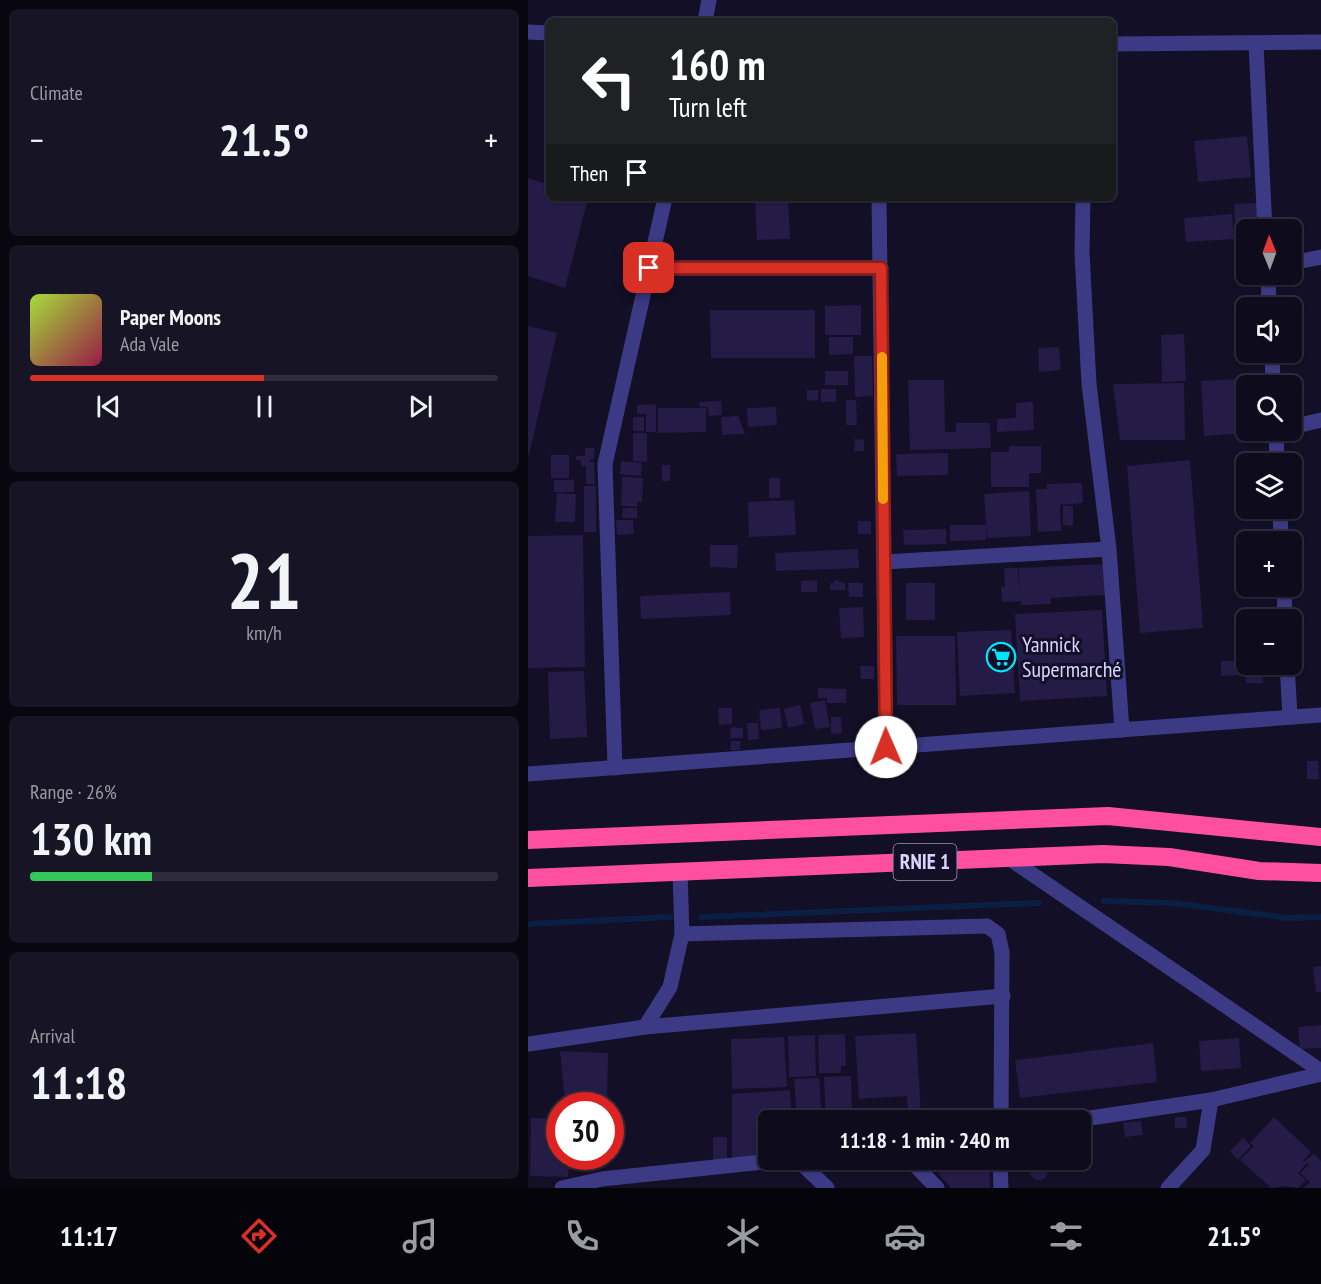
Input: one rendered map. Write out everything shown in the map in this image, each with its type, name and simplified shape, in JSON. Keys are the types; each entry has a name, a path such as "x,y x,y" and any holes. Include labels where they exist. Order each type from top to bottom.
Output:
{"highway":[{"name":"RNIE 1","path":"528,840 1108,816 1321,837"},
{"name":"RNIE 1","path":"528,879 1102,854 1169,857 1259,871 1321,873"}],"street":[{"path":"706,18 710,0"},
{"path":"528,32 546,33"},
{"path":"1116,44 1321,42"},
{"path":"1256,44 1265,219"},
{"path":"615,768 605,464 664,201"},
{"path":"879,201 886,747"},
{"path":"1083,201 1082,253 1089,384 1109,549 1122,729"},
{"path":"1302,261 1321,257"},
{"path":"649,268 881,268"},
{"path":"1302,425 1321,420"},
{"path":"884,562 1109,549"},
{"path":"1288,675 1290,717"},
{"path":"528,774 1321,715"},
{"path":"1010,859 1321,1073"},
{"path":"645,1027 670,987 682,934 680,872"},
{"path":"682,934 987,926 998,934 1002,952 1000,1110"},
{"path":"528,1044 645,1027 1003,996"},
{"path":"1091,1118 1211,1100 1321,1073"},
{"path":"1168,1188 1203,1150 1211,1100"},
{"path":"562,1188 758,1163"},
{"path":"808,1170 827,1188"},
{"path":"920,1170 937,1188"},
{"path":"1000,1170 1000,1188"}],"building":[{"path":"1247,136 1251,177 1198,182 1194,141"},
{"path":"528,178 546,184 546,201 587,201 565,288 528,276"},
{"path":"755,201 788,201 790,239 757,240"},
{"path":"1257,203 1258,219 1236,219 1236,238 1234,204"},
{"path":"1232,214 1234,239 1186,242 1184,218"},
{"path":"861,305 861,335 825,335 825,306"},
{"path":"710,310 815,310 815,358 711,358"},
{"path":"528,326 557,333 529,455 528,455"},
{"path":"1184,334 1186,381 1162,382 1161,335"},
{"path":"829,337 853,337 853,354 829,355"},
{"path":"1059,347 1061,370 1039,372 1038,348"},
{"path":"854,356 872,356 873,396 855,397"},
{"path":"825,371 848,371 848,385 825,385"},
{"path":"1236,379 1236,434 1204,436 1201,381"},
{"path":"908,380 944,380 945,432 956,432 956,423 990,423 991,448 910,450"},
{"path":"1184,383 1185,440 1120,440 1113,384"},
{"path":"821,389 836,389 836,402 821,402"},
{"path":"807,390 818,390 818,400 807,401"},
{"path":"846,400 856,400 857,425 846,425"},
{"path":"721,401 722,415 709,416 708,407 700,407 699,402"},
{"path":"1033,402 1034,430 997,432 997,419 1016,418 1016,403"},
{"path":"656,404 656,432 646,432 646,414 637,414 637,405"},
{"path":"776,407 777,425 748,427 747,408"},
{"path":"658,408 706,408 706,432 658,433"},
{"path":"738,416 745,434 722,435 721,417"},
{"path":"633,417 644,417 644,431 633,431"},
{"path":"633,433 647,433 647,462 633,461"},
{"path":"855,439 864,440 864,451 854,451"},
{"path":"1009,446 1041,446 1041,473 1029,473 1029,487 991,487 991,452 1009,452"},
{"path":"585,448 594,448 594,459 590,462 594,462 595,484 586,484 586,466 582,466 580,460 576,460 576,456 585,456"},
{"path":"948,453 948,475 897,476 896,454"},
{"path":"551,455 569,455 569,478 551,478"},
{"path":"1190,460 1203,628 1140,633 1127,466"},
{"path":"621,461 642,463 641,476 620,474"},
{"path":"662,465 670,465 670,481 662,481"},
{"path":"622,477 643,478 642,502 637,502 637,507 621,506"},
{"path":"769,478 780,478 780,498 769,498"},
{"path":"554,480 574,480 574,492 554,492"},
{"path":"1082,483 1083,503 1060,505 1061,531 1038,532 1036,489 1047,489 1047,484"},
{"path":"584,486 596,486 596,532 584,532"},
{"path":"1029,491 1031,536 987,538 984,494"},
{"path":"557,493 576,494 575,522 555,522"},
{"path":"794,500 796,535 749,537 748,502"},
{"path":"1063,506 1073,506 1073,526 1063,525"},
{"path":"623,508 637,508 637,518 622,518"},
{"path":"616,520 633,520 634,534 617,535"},
{"path":"858,521 871,521 871,534 858,534"},
{"path":"950,525 986,525 986,540 950,541"},
{"path":"946,529 946,544 904,545 903,530"},
{"path":"583,535 585,667 528,668 528,536"},
{"path":"710,545 738,545 737,568 710,567"},
{"path":"858,549 859,568 776,571 775,553"},
{"path":"1105,564 1106,595 1051,598 1051,604 1021,605 1021,601 1002,602 1001,587 1005,587 1004,568 1018,568 1019,592 1019,568"},
{"path":"817,580 817,592 801,592 801,581"},
{"path":"834,580 845,583 845,590 830,590 830,583 834,583"},
{"path":"848,583 863,583 863,597 849,597"},
{"path":"906,583 935,583 935,620 906,620"},
{"path":"730,592 731,615 641,619 640,596"},
{"path":"863,607 864,637 841,638 839,608"},
{"path":"1102,610 1107,696 1020,701 1015,614"},
{"path":"1011,630 1015,693 960,696 957,632"},
{"path":"896,636 955,636 956,705 897,705"},
{"path":"1221,661 1236,661 1236,675 1246,675 1221,676"},
{"path":"860,666 874,666 874,679 861,679"},
{"path":"584,671 587,737 550,739 548,672"},
{"path":"1246,675 1263,675 1263,683 1246,683"},
{"path":"818,688 846,689 846,703 827,703 827,698 818,698"},
{"path":"825,700 830,727 815,729 810,703"},
{"path":"800,705 804,724 788,728 784,709"},
{"path":"718,708 732,708 732,724 719,725"},
{"path":"780,708 782,728 761,730 759,710"},
{"path":"831,717 841,717 842,733 831,734"},
{"path":"747,723 758,723 759,739 748,740"},
{"path":"731,727 743,728 743,738 730,738"},
{"path":"731,741 741,741 740,750 730,750"},
{"path":"1307,761 1318,761 1319,779 1307,779"},
{"path":"1321,966 1321,992 1316,992 1313,967"},
{"path":"1321,1025 1321,1048 1300,1049 1298,1027"},
{"path":"916,1033 921,1110 908,1110 907,1096 859,1099 855,1036"},
{"path":"845,1034 846,1066 841,1066 841,1073 819,1073 818,1035"},
{"path":"815,1035 816,1076 789,1077 788,1036"},
{"path":"784,1037 787,1087 732,1089 731,1039"},
{"path":"1239,1038 1241,1068 1201,1071 1199,1041"},
{"path":"1153,1043 1157,1082 1020,1098 1015,1060"},
{"path":"560,1051 608,1053 607,1092 564,1092"},
{"path":"851,1076 852,1110 826,1110 824,1077"},
{"path":"819,1078 821,1110 796,1110 794,1079"},
{"path":"790,1090 791,1110 758,1110 758,1157 732,1158 732,1094"},
{"path":"1175,1117 1186,1117 1187,1128 1175,1128"},
{"path":"1274,1117 1311,1152 1304,1162 1314,1153 1321,1161 1321,1188 1304,1188 1310,1182 1300,1173 1309,1165 1307,1163 1298,1173 1306,1180 1298,1188 1286,1186 1271,1188 1240,1160 1254,1146 1250,1143"},
{"path":"531,1118 546,1118 546,1170 568,1170 568,1177 530,1176"},
{"path":"1141,1121 1143,1135 1125,1137 1123,1123"},
{"path":"713,1137 727,1137 727,1159 713,1160"},
{"path":"1243,1138 1251,1146 1238,1160 1230,1151"},
{"path":"936,1170 989,1170 990,1188 951,1188"},
{"path":"1030,1170 1048,1170 1045,1177 1039,1180 1033,1177 1030,1171"}],"waterway":[{"path":"1104,901 1173,903 1287,918 1321,917"},
{"path":"701,917 1039,903"},
{"path":"528,924 670,917"}],"slow traffic":[{"path":"882,357 883,499"}],"place":[{"name":"Yannick Supermarché","path":"1001,657"}],"route":[{"path":"649,268 881,268 886,747"}]}
